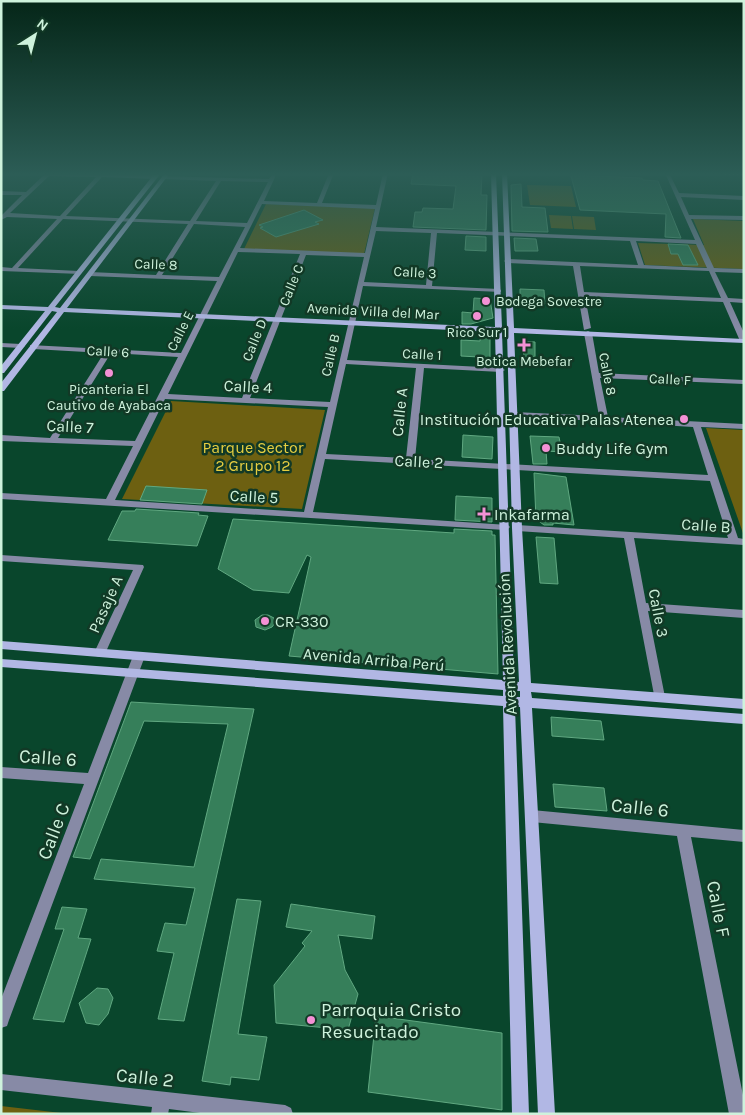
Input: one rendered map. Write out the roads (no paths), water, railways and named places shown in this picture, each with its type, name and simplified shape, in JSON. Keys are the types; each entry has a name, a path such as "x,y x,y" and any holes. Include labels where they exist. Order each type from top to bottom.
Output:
{"street":[{"path":"13,270 55,225"},
{"path":"1,371 79,272 121,225"},
{"path":"1,389 90,274 123,225"},
{"path":"158,276 190,225"},
{"name":"Calle E","path":"109,502 249,225"},
{"name":"Calle B","path":"308,514 374,225"},
{"name":"Avenida Revolución","path":"500,225 507,261 505,327 501,370 521,1114"},
{"name":"Avenida Revolución","path":"502,225 499,291 505,327 514,414 517,528 548,1114"},
{"path":"691,225 743,338"},
{"path":"373,229 698,242"},
{"path":"429,287 434,232"},
{"path":"633,240 642,267"},
{"path":"236,250 367,256"},
{"name":"Calle C","path":"278,317 304,253"},
{"path":"507,261 744,271"},
{"path":"576,264 588,331"},
{"path":"1,270 79,272"},
{"name":"Calle 8","path":"90,274 222,279"},
{"name":"Calle 3","path":"361,284 499,291"},
{"path":"581,294 744,301"},
{"name":"Avenida Villa del Mar","path":"1,302 204,314 743,338"},
{"name":"Avenida Villa del Mar","path":"1,306 52,306"},
{"name":"Calle D","path":"245,401 278,317"},
{"name":"Calle 8","path":"588,331 604,419"},
{"path":"1,345 21,346"},
{"name":"Calle 6","path":"33,348 184,355"},
{"path":"52,440 109,351"},
{"name":"Calle 1","path":"343,362 501,370"},
{"name":"Calle A","path":"410,461 420,366"},
{"name":"Calle F","path":"596,375 744,382"},
{"name":"Calle 4","path":"162,396 333,406"},
{"path":"514,414 744,427"},
{"path":"696,424 714,478 739,542"},
{"name":"Calle 7","path":"1,438 138,444"},
{"name":"Calle 2","path":"321,456 516,467"},
{"path":"516,467 714,478"},
{"name":"Calle 5","path":"1,496 505,527"},
{"name":"Calle B","path":"517,528 739,542"},
{"name":"Calle 3","path":"628,535 659,697"},
{"name":"Pasaje A","path":"1,558 139,567 100,653"},
{"path":"642,607 744,614"},
{"name":"Avenida Arriba Perú","path":"1,645 509,687 744,704"},
{"name":"Calle C","path":"1,1020 139,656"},
{"name":"Avenida Arriba Perú","path":"1,663 744,719"},
{"name":"Calle 6","path":"1,772 92,779"},
{"name":"Calle 6","path":"532,816 744,836"},
{"name":"Calle F","path":"684,831 738,1114"},
{"name":"Calle 2","path":"1,1082 161,1107 284,1114"}],"place":[{"name":"Bodega Sovestre","path":"486,301"},
{"name":"Rico Sur 1","path":"477,316"},
{"name":"Botica Mebefar","path":"524,345"},
{"name":"Picanteria El Cautivo de Ayabaca","path":"109,373"},
{"name":"Institución Educativa Palas Atenea","path":"684,419"},
{"name":"Buddy Life Gym","path":"546,448"},
{"name":"Inkafarma","path":"484,514"},
{"name":"CR-330","path":"265,621"},
{"name":"Parroquia Cristo Resucitado","path":"311,1020"}],"park label":[{"name":"Parque Sector 2 Grupo 12","path":"253,456"}]}
